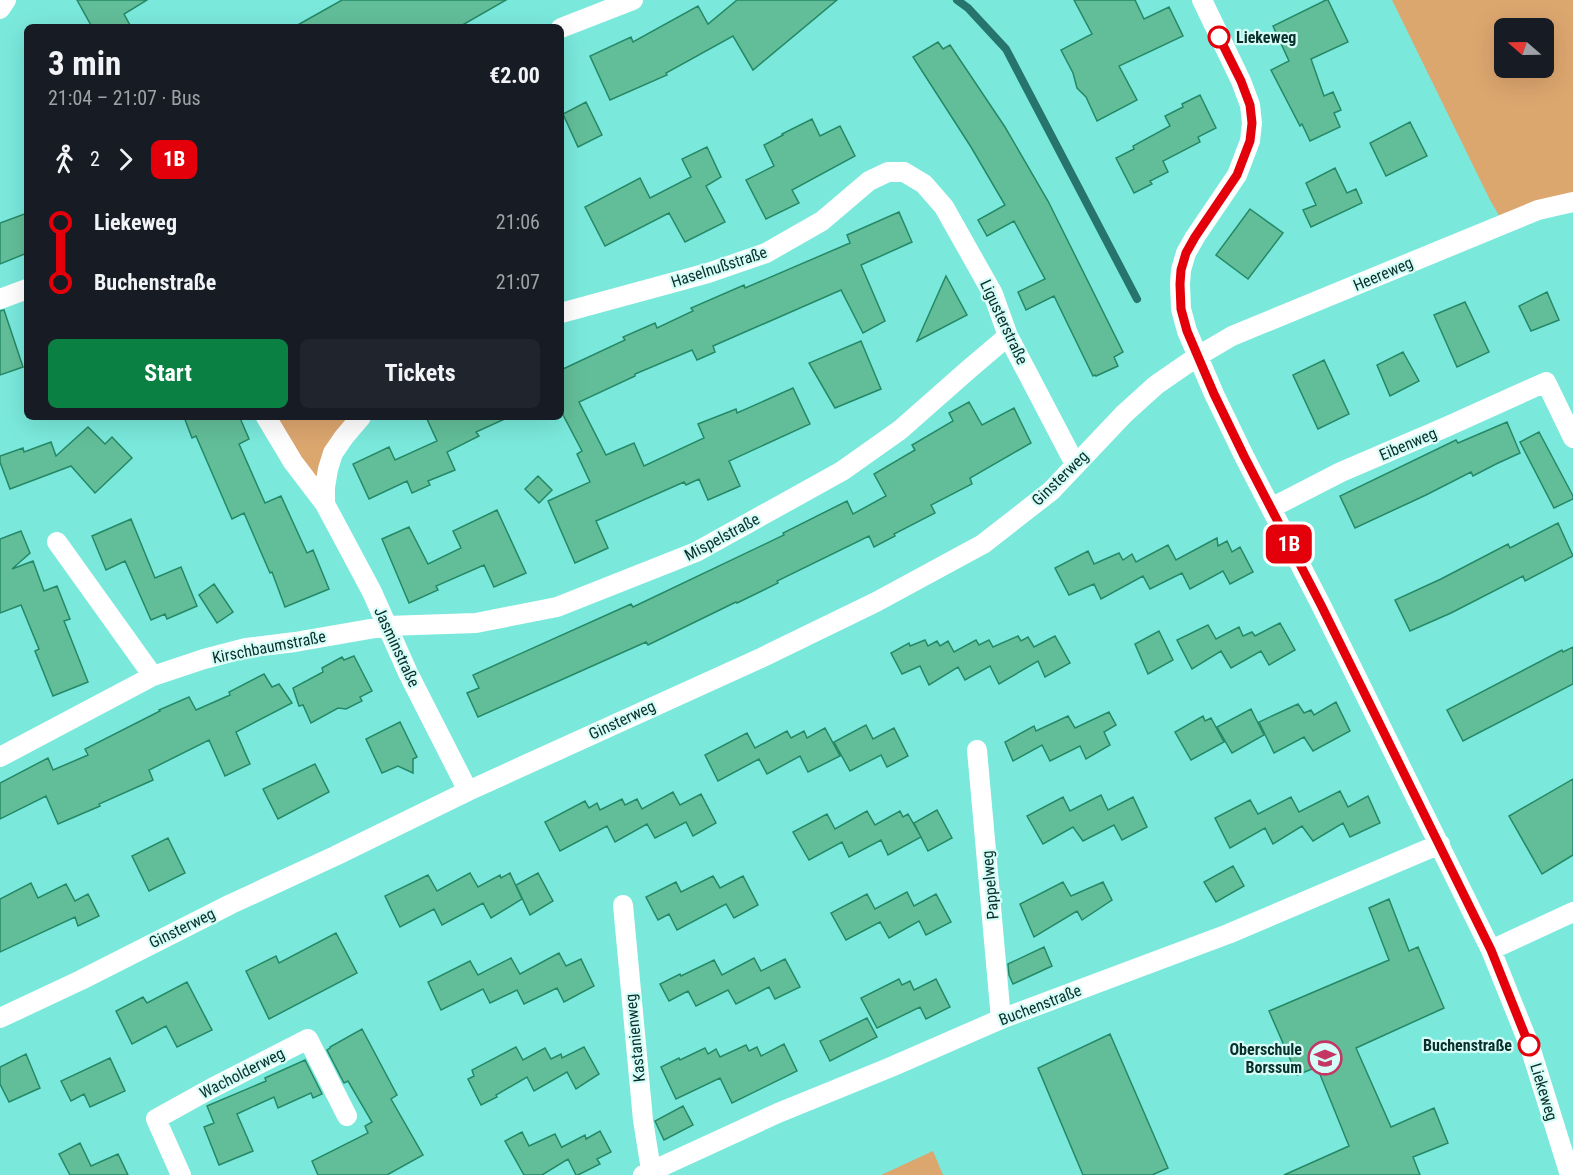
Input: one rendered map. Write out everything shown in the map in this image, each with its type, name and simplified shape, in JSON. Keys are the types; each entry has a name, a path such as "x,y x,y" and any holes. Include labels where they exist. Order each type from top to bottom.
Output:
{"street":[{"path":"0,9 6,0"},
{"path":"564,27 633,0"},
{"name":"Liekeweg","path":"1202,0 1241,81 1250,105 1252,123 1250,141 1237,175 1186,253 1180,284 1181,309 1187,331 1214,394 1491,950 1530,1047 1570,1175"},
{"name":"Haselnußstraße","path":"564,312 708,273 766,253 822,221 869,181 888,172 904,172 924,184"},
{"name":"Ligusterstraße","path":"924,184 944,207 993,294 1008,336 1075,464"},
{"name":"Heereweg","path":"1198,356 1232,336 1494,228 1538,210 1573,202"},
{"path":"0,299 24,290"},
{"name":"Mispelstraße","path":"387,626 476,623 557,607 696,552 842,471 900,430 1008,336"},
{"name":"Ginsterweg","path":"0,1018 468,791 763,657 876,602 983,544 1052,491 1124,414 1156,385 1198,356"},
{"name":"Eibenweg","path":"1271,508 1341,472 1546,382 1573,438"},
{"name":"Jasminstraße","path":"269,420 293,462 325,504 372,592 408,673 468,791"},
{"path":"325,504 326,478 333,453 358,420"},
{"path":"57,542 153,676"},
{"name":"Kirschbaumstraße","path":"0,757 153,676 246,648 387,626"},
{"name":"Pappelweg","path":"977,750 1001,1019"},
{"name":"Buchenstraße","path":"647,1173 778,1113 1001,1019 1228,934 1440,844"},
{"name":"Kastanienweg","path":"623,905 647,1173"},
{"path":"1491,950 1573,912"},
{"name":"Wacholderweg","path":"182,1175 156,1119 308,1039 346,1116"}],"shaded area":[{"path":"1392,0 1573,0 1573,202 1504,224"},
{"path":"268,420 358,420 344,437 325,504"},
{"path":"933,1151 943,1175 881,1175"}],"building":[{"path":"77,0 147,0 124,14 129,24 90,24"},
{"path":"342,0 506,0 464,24 299,24"},
{"path":"737,0 837,0 753,70 733,36 666,73 667,75 610,100 590,56 631,37 633,42 698,6 708,24"},
{"path":"1074,0 1135,0 1144,19 1169,7 1183,36 1119,66 1137,100 1097,121 1086,97 1077,88 1073,73 1061,50 1092,34"},
{"path":"1326,0 1348,42 1311,59 1324,96 1333,92 1341,110 1334,113 1340,127 1310,141 1271,70 1289,61 1273,26"},
{"path":"938,42 943,49 950,45 1005,127 1048,201 1123,352 1114,357 1118,366 1093,376 1054,296 1026,310 1018,292 1045,279 1014,221 987,236 978,220 1005,205 913,57"},
{"path":"1200,95 1216,128 1198,137 1200,142 1163,161 1168,172 1150,181 1152,184 1134,193 1116,158 1170,126 1165,116"},
{"path":"586,102 602,135 578,147 564,113"},
{"path":"812,119 820,136 840,126 855,156 792,190 799,203 766,219 746,180 774,166 764,145"},
{"path":"1410,122 1427,156 1386,176 1370,143"},
{"path":"707,147 721,177 706,186 725,222 685,242 669,213 605,246 585,207 640,178 650,198 691,177 682,159"},
{"path":"1335,168 1347,193 1356,189 1362,203 1311,227 1303,210 1316,205 1306,183"},
{"path":"1250,209 1283,233 1248,279 1216,255"},
{"path":"899,212 912,242 861,265 885,321 863,333 841,290 713,346 715,352 697,360 692,350 635,374 579,402 606,455 634,443 644,466 704,438 698,424 736,409 737,413 793,388 810,424 729,461 740,486 708,500 699,479 686,485 684,482 596,521 608,548 575,563 548,501 590,482 577,454 582,451 564,417 564,369 625,340 623,337 655,323 657,328 693,311 691,308 744,285 745,288 850,243 847,235"},
{"path":"24,214 24,254 0,264 0,223"},
{"path":"946,276 967,315 917,341"},
{"path":"1547,292 1559,320 1531,331 1519,306"},
{"path":"1465,302 1489,352 1457,367 1434,315"},
{"path":"4,310 23,367 0,375 0,311"},
{"path":"861,341 881,389 835,408 809,363"},
{"path":"1403,352 1419,381 1390,396 1377,365"},
{"path":"1324,360 1349,414 1318,429 1293,375"},
{"path":"969,402 982,425 1014,408 1031,443 970,478 972,484 931,505 935,513 874,547 869,536 777,581 778,583 648,645 646,642 478,717 467,693 479,688 473,675 631,604 633,607 784,535 783,533 847,501 853,514 886,496 874,474 915,450 912,445 953,421 949,413"},
{"path":"185,420 241,420 249,439 239,444 265,503 281,496 307,553 313,550 329,589 285,607 272,572 270,573 244,513 232,519 196,436 192,438"},
{"path":"427,420 502,420 476,432 479,436 447,452 455,470 428,481 430,485 412,493 407,481 369,499 353,464 389,447 395,460 437,441"},
{"path":"1507,422 1520,453 1473,476 1471,472 1355,528 1340,496 1456,440 1458,443"},
{"path":"88,427 105,444 112,437 132,458 95,493 71,466 10,489 0,456 23,448 24,452 51,442 56,456"},
{"path":"1539,432 1573,496 1573,499 1554,508 1520,442"},
{"path":"538,476 552,490 539,503 525,489"},
{"path":"497,510 526,573 494,587 484,565 436,586 438,590 409,603 382,539 409,527 428,564 461,548 453,531"},
{"path":"131,519 155,578 181,567 197,606 167,619 165,614 151,620 125,561 106,570 92,536"},
{"path":"1558,523 1573,556 1525,581 1523,576 1410,631 1395,600 1508,544 1510,548"},
{"path":"21,531 30,553 12,569 33,561 44,591 57,586 70,619 64,621 88,682 53,696 35,651 39,649 21,605 0,613 0,539"},
{"path":"1217,538 1218,546 1227,541 1232,552 1240,547 1253,572 1230,584 1223,571 1190,589 1182,573 1150,589 1143,576 1101,599 1094,584 1069,595 1055,568 1088,551 1094,564 1119,553 1123,560 1132,554 1136,562 1168,545 1176,560"},
{"path":"214,584 233,612 217,623 199,595"},
{"path":"1280,623 1295,650 1269,665 1261,651 1231,668 1221,651 1192,669 1177,640 1208,625 1216,639 1239,627 1243,636 1252,632 1255,636"},
{"path":"1159,631 1173,660 1148,674 1135,644"},
{"path":"1018,636 1021,641 1028,637 1034,647 1055,636 1070,663 1045,677 1038,661 999,684 990,666 965,680 958,667 929,685 920,666 902,674 891,653 909,643 910,646 925,640 928,646 937,641 940,646 948,641 954,652 976,640 979,645 989,640 993,647"},
{"path":"1573,647 1573,684 1463,741 1447,710 1562,650 1563,652"},
{"path":"354,656 372,691 360,697 362,701 346,709 338,708 311,723 303,705 299,706 293,688 323,672 322,668 342,657 344,660"},
{"path":"264,674 272,687 279,684 292,703 236,732 250,764 225,776 209,740 149,770 153,780 58,824 46,796 0,819 0,783 48,758 53,770 88,755 85,749 159,710 189,697 196,710 230,695 229,692"},
{"path":"1336,702 1350,731 1313,751 1304,737 1274,753 1259,722 1298,704 1304,713 1311,710 1314,715"},
{"path":"1251,709 1264,735 1232,753 1217,727"},
{"path":"1109,712 1116,725 1104,732 1110,745 1086,759 1080,746 1050,761 1042,745 1013,761 1005,742 1034,726 1036,731 1068,716 1075,728"},
{"path":"1203,716 1205,721 1211,718 1224,742 1191,760 1175,732"},
{"path":"400,722 417,757 413,759 413,773 398,766 382,773 366,739"},
{"path":"866,725 873,739 894,728 908,756 887,767 881,755 850,771 834,742"},
{"path":"825,728 840,756 808,772 800,756 767,774 759,759 718,781 705,755 747,733 755,748 787,731 791,738 804,731 807,738"},
{"path":"315,764 329,792 278,819 263,789"},
{"path":"1573,779 1573,855 1542,874 1509,816"},
{"path":"1340,791 1348,807 1368,796 1380,823 1350,837 1343,823 1313,841 1302,826 1273,844 1265,828 1230,848 1215,818 1250,800 1258,814 1291,797 1299,812"},
{"path":"673,792 680,805 701,794 716,823 693,836 686,822 655,838 647,824 615,842 607,826 560,851 545,822 585,801 589,808 597,803 600,810 622,799 625,805 637,799 642,809"},
{"path":"1101,795 1108,810 1133,797 1147,827 1122,840 1114,825 1083,841 1073,827 1043,844 1027,816 1063,797 1070,811"},
{"path":"937,810 952,838 928,851 914,823"},
{"path":"867,811 875,825 900,811 903,817 908,814 921,837 888,855 881,840 849,857 842,842 809,860 793,832 827,814 835,829"},
{"path":"168,838 185,873 149,891 132,856"},
{"path":"1233,866 1244,886 1216,902 1204,882"},
{"path":"470,873 478,887 500,875 501,878 510,873 522,899 491,918 483,903 442,925 434,909 400,927 385,896 428,875 437,891"},
{"path":"538,873 553,901 530,915 516,885"},
{"path":"713,876 720,888 743,876 758,905 734,918 726,904 677,930 669,914 658,920 646,897 676,882 681,892"},
{"path":"1063,882 1071,896 1103,882 1112,900 1082,920 1077,911 1034,937 1020,904"},
{"path":"31,883 38,898 66,884 75,901 88,894 99,916 78,926 75,917 0,952 0,899"},
{"path":"907,892 914,906 936,894 951,922 926,935 919,921 889,938 880,922 846,940 831,913 867,894 875,909"},
{"name":"Oberschule Borssum","path":"1389,899 1409,951 1418,947 1444,1008 1356,1048 1391,1127 1434,1108 1448,1143 1413,1157 1420,1175 1284,1175 1349,1146 1317,1067 1297,1075 1269,1011 1389,960 1369,908"},
{"path":"336,933 357,973 269,1019 246,971 276,956 279,963"},
{"path":"1044,947 1052,966 1013,984 1008,964"},
{"path":"559,953 566,966 581,959 594,986 564,1002 557,988 524,1004 517,990 490,1003 483,989 441,1010 428,982 470,961 478,975 511,958 520,974"},
{"path":"754,958 761,971 785,959 800,987 775,999 769,987 736,1004 728,990 696,1006 688,991 669,1001 660,984 714,960 722,975"},
{"path":"899,979 902,985 910,981 914,990 936,979 950,1007 926,1019 920,1007 877,1028 861,998"},
{"path":"187,982 212,1030 177,1047 166,1026 132,1044 116,1011 143,997 147,1003"},
{"path":"867,1018 877,1037 830,1061 820,1041"},
{"path":"362,1029 397,1095 391,1099 423,1155 387,1175 318,1175 312,1161 368,1133 365,1126 372,1122 348,1081 344,1083 327,1050"},
{"path":"1110,1034 1168,1168 1152,1175 1083,1175 1038,1068"},
{"path":"784,1044 797,1071 732,1103 720,1078 676,1099 661,1067 705,1048 708,1054 716,1049 720,1057 746,1045 749,1051 757,1047 761,1056"},
{"path":"516,1047 523,1060 545,1048 551,1059 561,1054 562,1058 584,1047 599,1074 576,1089 567,1072 534,1091 527,1077 481,1105 468,1079 474,1076 472,1070"},
{"path":"26,1054 40,1088 9,1102 0,1084 0,1067"},
{"path":"110,1058 125,1091 90,1107 84,1094 71,1101 61,1081"},
{"path":"305,1060 322,1094 313,1098 311,1093 278,1108 274,1097 237,1114 253,1151 219,1165 204,1127 214,1123 207,1106 266,1081 265,1078"},
{"path":"683,1106 693,1125 664,1140 655,1121"},
{"path":"600,1131 611,1152 597,1159 600,1164 578,1175 568,1159 542,1175 524,1175 505,1141 522,1132 529,1146 555,1134 562,1148 585,1135 586,1139"},
{"path":"80,1143 91,1166 118,1154 128,1175 70,1175 59,1154"}],"waterway":[{"path":"957,0 968,8 1006,49 1137,299"}],"bus line":[{"name":"1B","path":"1219,37 1241,81 1250,105 1252,123 1250,141 1237,175 1186,253 1180,284 1181,309 1187,331 1244,456 1321,605 1491,950 1529,1045"}],"place":[{"name":"Liekeweg","path":"1219,37"},
{"name":"Buchenstraße","path":"1529,1045"},
{"name":"Oberschule Borssum","path":"1325,1058"}]}
